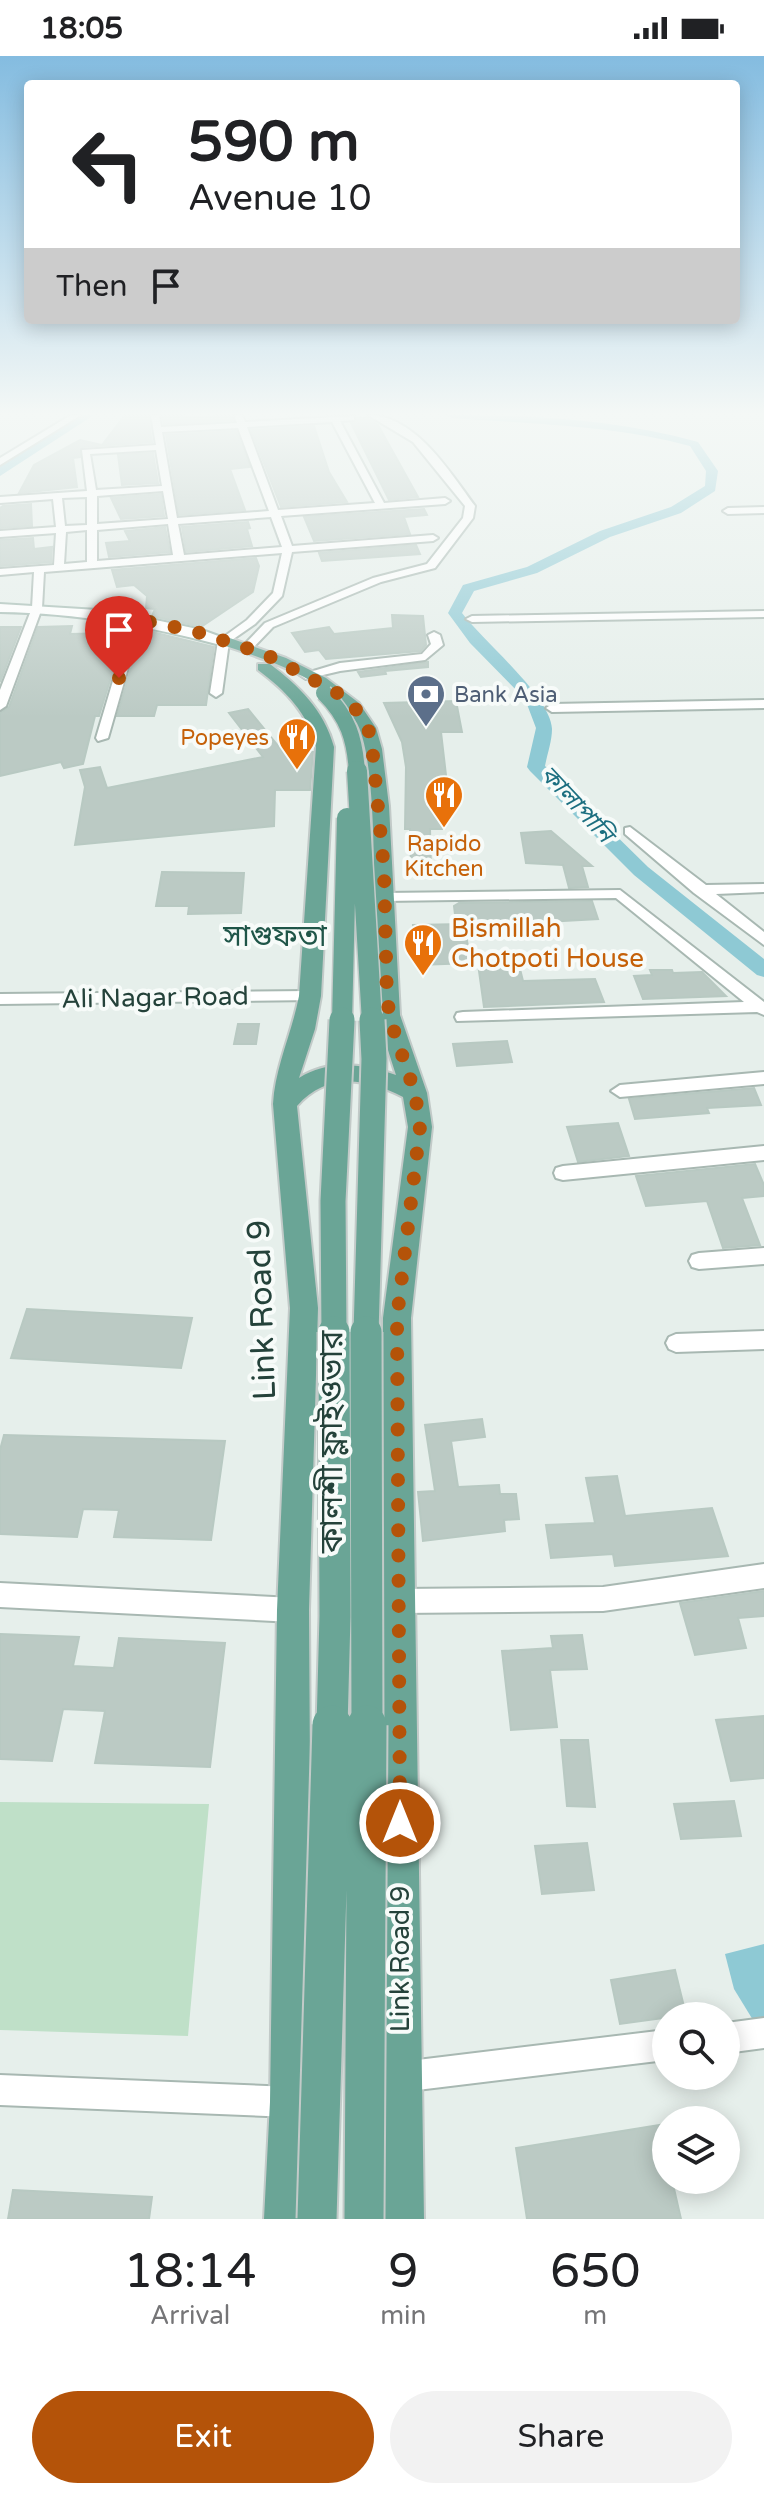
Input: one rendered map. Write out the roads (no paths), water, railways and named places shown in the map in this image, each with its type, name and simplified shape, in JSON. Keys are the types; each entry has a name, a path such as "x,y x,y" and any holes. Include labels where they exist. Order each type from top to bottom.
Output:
{"main road":[{"name":"Link Road 9","path":"0,608 37,608 136,619 236,644 312,688 336,692 355,708 371,735 379,796 387,1000 392,1025 415,1093 420,1127 397,1318 402,2219"},
{"name":"Link Road 9","path":"286,2219 291,2102 293,1610 304,1308 285,1104 286,1082 304,1029 310,996 325,747 312,688"},
{"path":"312,688 336,716 347,749 346,950 333,1201 335,1616 317,2219"},
{"name":"কালশী ফ্লাইওভার","path":"312,688 341,710 355,742 374,1059 366,1312 368,1583 364,2219"},
{"path":"285,1104 306,1081 334,1072 370,1074 392,1080 415,1093"}],"street":[{"path":"59,516 59,567"},
{"path":"92,516 92,565"},
{"path":"170,516 179,558"},
{"path":"0,534 254,516"},
{"path":"216,693 236,644 251,622 278,594 288,549 278,516"},
{"path":"236,644 269,625 377,580 431,566 468,516"},
{"path":"0,572 433,538"},
{"path":"0,706 37,608 39,569"},
{"path":"472,619 764,614"},
{"path":"102,738 136,619"},
{"path":"312,688 340,667 425,657 437,645 434,635"},
{"path":"552,708 764,704"},
{"path":"630,831 764,940"},
{"path":"699,890 764,888"},
{"path":"384,897 620,894 762,1008"},
{"name":"Ali Nagar Road","path":"0,999 310,996"},
{"path":"463,1017 762,1008"},
{"path":"620,1091 764,1078"},
{"path":"563,1173 764,1153"},
{"path":"699,1261 764,1256"},
{"path":"676,1343 764,1340"},
{"path":"399,1601 603,1599 764,1576"},
{"path":"0,1595 293,1610"},
{"path":"740,2036 764,2033"},
{"path":"401,2077 652,2047"},
{"path":"0,2090 291,2102"}],"water":[{"path":"764,1944 764,2038 734,1989 725,1954"}],"waterway":[{"name":"কালাপানি","path":"658,516 605,534 532,570 468,588 455,613 475,640 532,697 544,728 536,767 641,871 764,970"}],"place":[{"name":"Bank Asia","path":"426,728"},
{"name":"Popeyes","path":"297,771"},
{"name":"Rapido Kitchen","path":"444,829"},
{"name":"Bismillah Chotpoti House","path":"423,977"}],"district":[{"name":"সাগুফতা","path":"275,936"}]}
